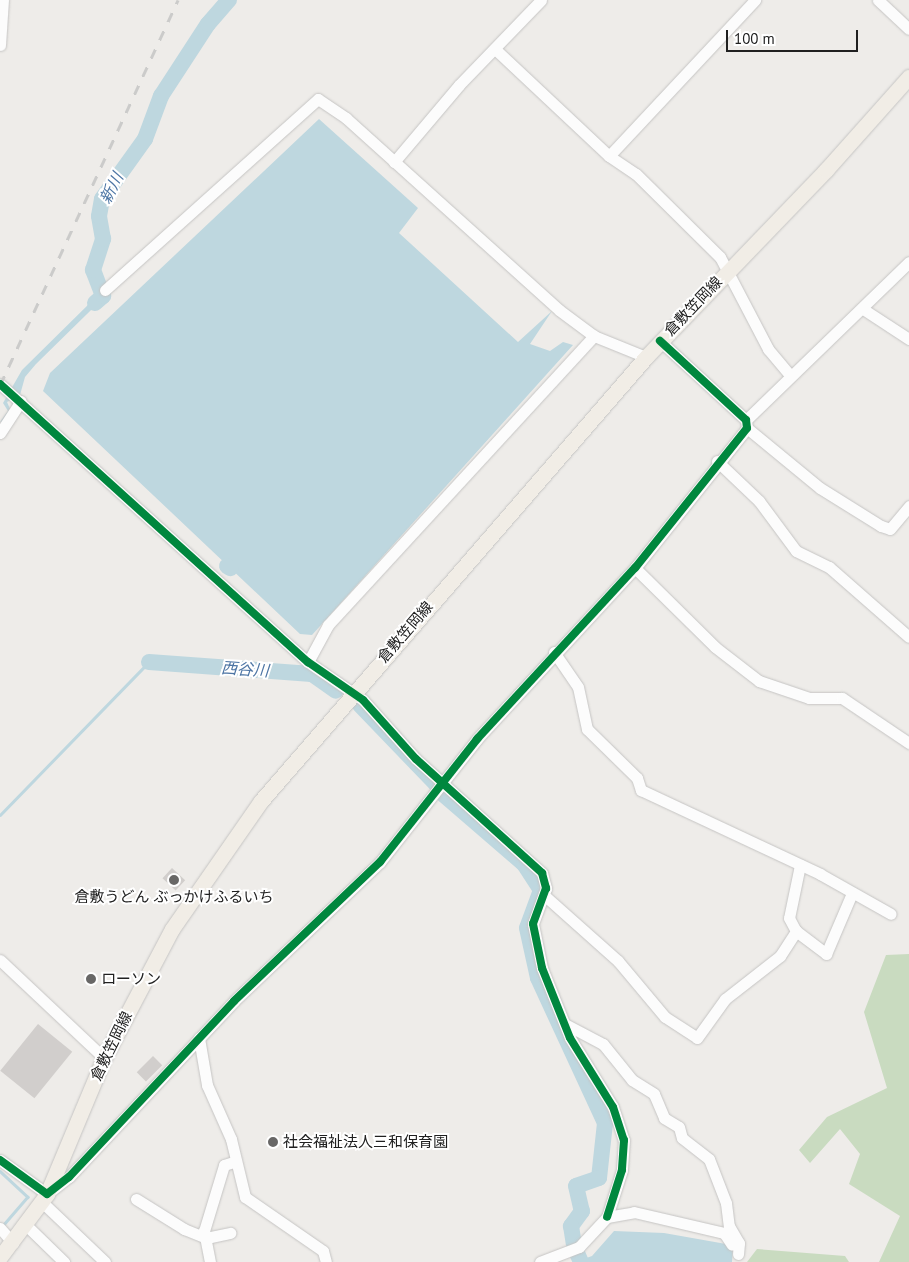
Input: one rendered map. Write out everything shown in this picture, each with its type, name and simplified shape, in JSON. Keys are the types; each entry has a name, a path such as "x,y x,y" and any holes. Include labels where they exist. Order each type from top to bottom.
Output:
{"main road":[{"name":"倉敷笠岡線","path":"0,1257 27,1226 45,1198 104,1058 202,883 261,802 353,691 660,341 909,77"}],"street":[{"path":"0,45 3,0"},
{"path":"394,162 541,0"},
{"path":"609,156 755,0"},
{"path":"878,0 909,29"},
{"path":"495,49 609,156 636,174 720,257 768,349 790,375"},
{"path":"105,290 312,100 318,99 346,118 559,310 594,336 646,357"},
{"path":"45,1198 76,1171 199,1038 349,895 554,652 635,568 746,424 790,375 863,308 909,262"},
{"path":"863,308 909,339"},
{"path":"308,662 328,625 594,336"},
{"path":"660,341 746,424 820,488 881,526 890,529 909,506"},
{"path":"3,386 308,662 353,691 443,784 542,873 547,881 545,896 533,924 535,943 565,1024 613,1107 624,1140 622,1170 607,1217 579,1247 545,1262 540,1262"},
{"path":"0,434 21,401"},
{"path":"717,461 759,501 796,551 829,567 909,637"},
{"path":"635,568 715,647 760,681 808,698 842,698 909,743"},
{"path":"554,652 578,687 587,729 636,778 642,790 800,864 891,914"},
{"path":"800,864 789,918 796,931 826,954 852,893"},
{"path":"545,896 618,961 665,1017 697,1038 725,1000 780,956 796,931"},
{"path":"0,960 104,1058"},
{"path":"565,1024 603,1044 632,1080 654,1094 664,1118 679,1127 682,1138 709,1159 726,1203 729,1226 739,1243 739,1258"},
{"path":"199,1038 207,1084 231,1140 233,1162 245,1197 323,1251 326,1262"},
{"path":"0,1160 45,1198 105,1262"},
{"path":"210,1262 206,1238 224,1165 233,1162"},
{"path":"136,1199 184,1230 206,1238 230,1233"},
{"path":"607,1217 634,1212 724,1233 739,1258"},
{"path":"27,1226 64,1262"},
{"path":"2,1229 13,1243"}],"green space":[{"path":"909,954 909,1262 879,1262 900,1216 849,1184 860,1154 840,1129 810,1163 799,1150 827,1117 887,1088 864,1012 886,955"},
{"path":"757,1249 845,1256 849,1262 747,1262"}],"water":[{"path":"319,119 418,208 399,233 518,342 552,311 530,344 550,351 563,342 573,345 312,635 300,634 43,391 50,373"},
{"path":"138,264 36,364 25,377 20,395 7,402 11,411 5,421 0,422 8,411 3,403 22,370 95,298 106,294"},
{"path":"614,1231 664,1233 726,1244 733,1247 732,1262 575,1262 592,1256"}],"building":[{"name":"倉敷うどん ぶっかけふるいち","path":"172,868 185,880 176,891 162,878"},
{"path":"38,1024 72,1052 34,1098 0,1071"},
{"path":"153,1056 162,1065 146,1081 137,1072"}],"waterway":[{"name":"新川","path":"95,303 103,296 93,270 103,239 99,216 102,199 145,139 161,96 208,24 229,0"},
{"path":"0,815 149,662"},
{"name":"西谷川","path":"149,662 312,674 336,691"},
{"name":"西谷川","path":"360,705 436,784"},
{"name":"西谷川","path":"444,795 524,864 541,890 527,928 538,978 605,1123 599,1178 576,1186 582,1211 571,1226 574,1244"},
{"path":"0,1171 28,1197 3,1226"},
{"name":"西谷川","path":"577,1253 581,1262"}],"railway":[{"path":"0,385 178,0"}],"cycle path":[{"path":"0,1160 47,1194 69,1177 234,1001 380,862 477,739 635,568 747,428 746,420 660,341"},
{"path":"0,384 308,662 363,700 416,759 542,873 546,888 533,924 542,968 570,1038 613,1107 624,1140 622,1170 607,1217"}],"place":[{"name":"倉敷うどん ぶっかけふるいち","path":"174,880"},
{"name":"ローソン","path":"91,979"},
{"name":"社会福祉法人三和保育園","path":"273,1142"}]}
